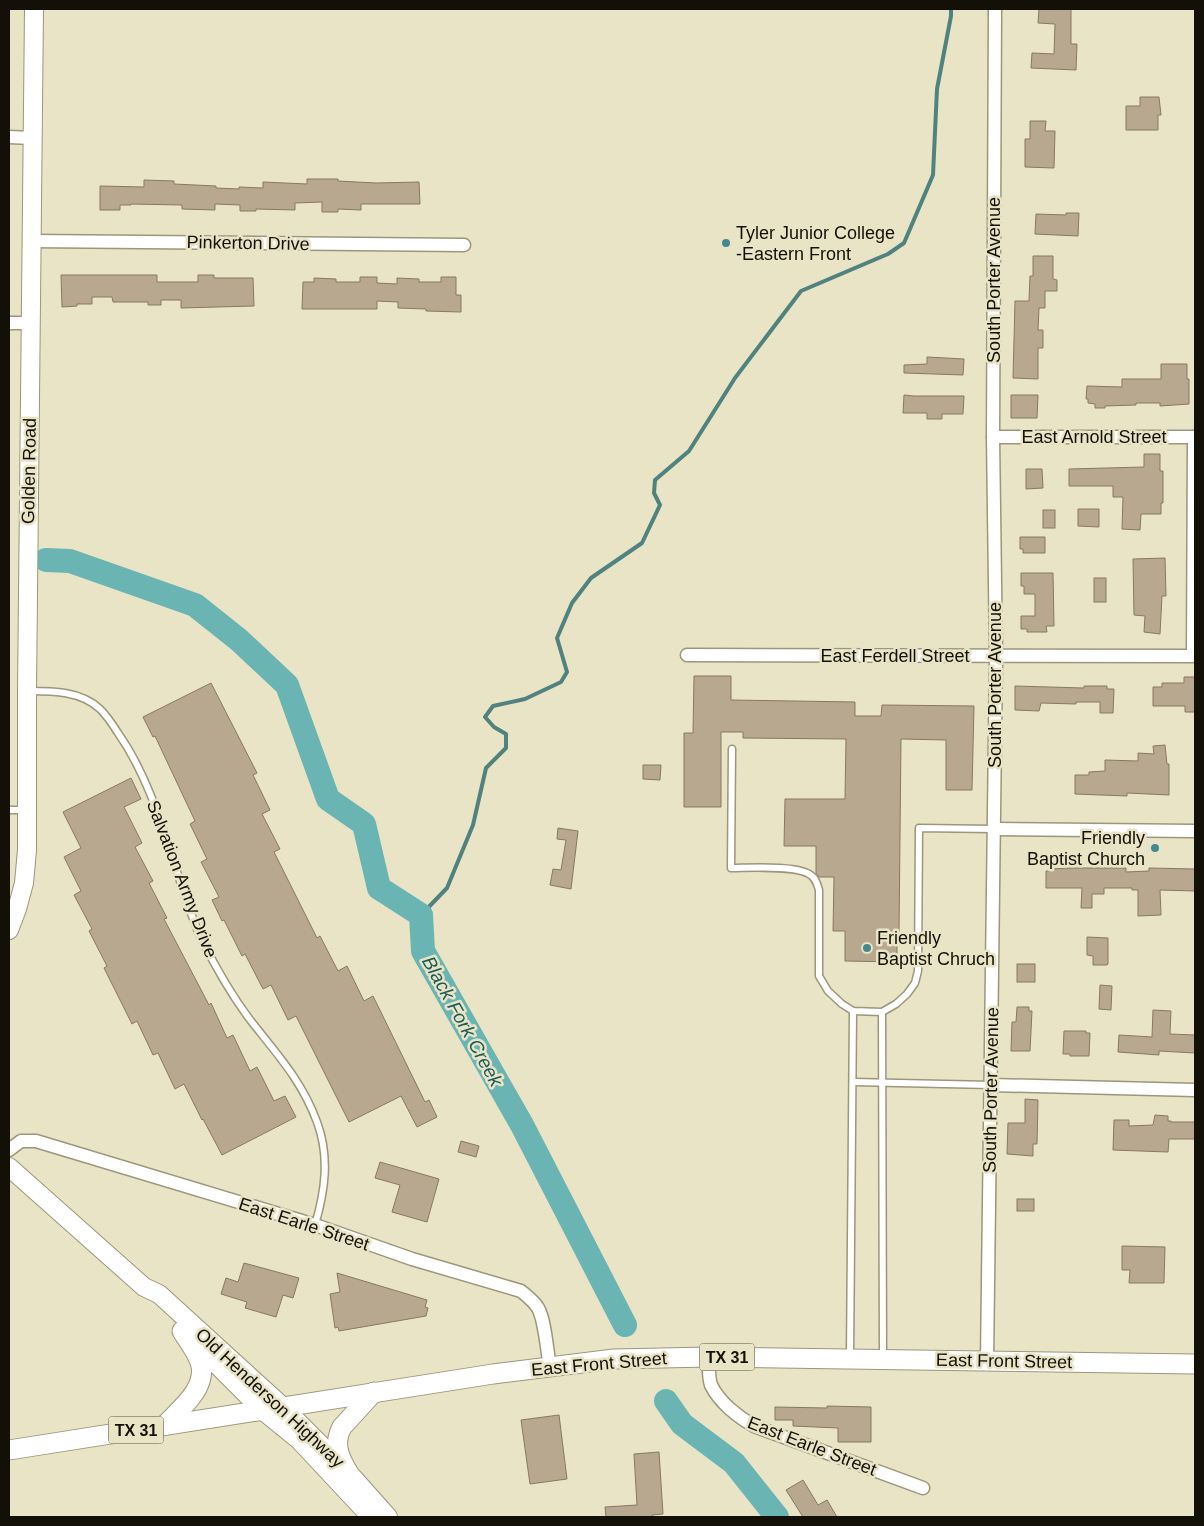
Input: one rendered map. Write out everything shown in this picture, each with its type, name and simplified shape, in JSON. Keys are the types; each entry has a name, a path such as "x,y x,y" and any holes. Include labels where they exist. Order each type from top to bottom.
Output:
{"main road":[{"path":"165,1426 193,1394 200,1382 200,1362 182,1331"},
{"name":"East Front Street","path":"9,1450 493,1374 614,1359 709,1357 1195,1364"},
{"path":"348,1472 338,1454 339,1433 342,1427 374,1392"}],"street":[{"name":"Golden Road","path":"9,930 17,910 24,883 27,850 34,9"},
{"name":"South Porter Avenue","path":"987,1361 996,656 993,437 995,9"},
{"path":"9,137 32,138"},
{"name":"Pinkerton Drive","path":"31,241 464,245"},
{"path":"9,323 31,323"},
{"name":"East Arnold Street","path":"993,437 1195,437"},
{"name":"East Ferdell Street","path":"687,655 1193,656 1195,437"},
{"path":"994,829 1195,831"},
{"path":"991,1085 1195,1090"},
{"name":"East Earle Street","path":"9,1150 21,1141 36,1141 315,1226 412,1259 521,1291 538,1308 542,1318 550,1367"},
{"name":"Old Henderson Highway","path":"9,1167 144,1287 159,1294 283,1407 348,1472 388,1517"},
{"name":"Old Henderson Highway","path":"144,1287 152,1302 262,1410 299,1440 371,1517"},
{"name":"East Earle Street","path":"709,1357 712,1385 728,1407 743,1420 754,1426 923,1488"}],"lane":[{"name":"Salvation Army Drive","path":"27,691 62,692 82,698 99,708 118,732 135,761 152,800 202,940 215,966 241,1007 292,1072 317,1122 324,1150 325,1178 315,1226"},
{"path":"732,749 731,868 794,869 806,872 813,877 819,890 819,976 828,991 853,1011 882,1012 896,1004 915,982 918,971 919,828 994,829"},
{"path":"9,810 28,810"},
{"path":"850,1359 853,1011"},
{"path":"882,1012 883,1360"},
{"path":"852,1082 991,1085"}],"building":[{"path":"1039,9 1071,9 1071,44 1077,44 1076,70 1031,68 1032,53 1054,54 1055,24 1038,23"},
{"path":"1140,97 1159,97 1161,115 1158,115 1158,130 1126,130 1126,106 1140,106"},
{"path":"1030,121 1046,121 1045,131 1055,131 1054,168 1025,167 1025,139 1030,139"},
{"path":"307,179 338,179 338,181 376,183 419,182 420,204 361,204 361,210 338,209 338,212 322,212 322,202 295,203 295,210 256,209 256,211 240,211 240,205 215,204 215,210 182,209 182,205 131,204 120,205 120,210 100,210 100,186 144,187 144,180 174,181 174,184 239,189 239,187 263,188 263,182 307,184"},
{"path":"1066,213 1079,213 1078,236 1035,234 1036,214 1066,215"},
{"path":"1033,256 1053,256 1053,279 1057,280 1057,291 1045,291 1045,308 1039,308 1038,330 1043,330 1043,348 1038,348 1038,379 1013,378 1015,301 1029,301 1030,276 1033,276"},
{"path":"61,275 157,275 157,282 198,282 198,275 214,275 214,278 253,278 254,306 181,308 181,300 161,300 161,305 148,305 148,302 113,302 112,297 92,297 92,304 62,307"},
{"path":"360,277 377,277 377,283 397,284 397,278 419,279 419,282 441,282 441,277 456,277 456,295 461,295 461,312 398,308 398,302 377,301 377,309 302,309 303,282 314,282 314,278 336,279 336,282 360,282"},
{"path":"927,357 964,359 963,375 904,373 904,365 927,364"},
{"path":"1161,364 1187,364 1189,404 1160,406 1160,403 1136,403 1136,405 1095,408 1095,404 1088,403 1088,399 1086,399 1087,386 1122,387 1122,379 1161,379"},
{"path":"904,395 964,396 963,414 942,414 942,419 927,419 927,413 903,413"},
{"path":"1011,395 1038,395 1037,418 1011,418"},
{"path":"1144,454 1160,454 1160,471 1163,471 1163,503 1161,503 1161,514 1141,514 1140,530 1122,529 1123,497 1113,497 1113,486 1069,486 1069,469 1144,467"},
{"path":"1026,469 1042,469 1043,488 1026,489"},
{"path":"1078,509 1099,509 1099,527 1078,526"},
{"path":"1043,510 1055,510 1055,528 1043,528"},
{"path":"1020,537 1045,537 1045,553 1023,553 1023,549 1020,549"},
{"path":"1165,558 1166,596 1162,596 1160,634 1144,632 1145,616 1134,615 1133,559"},
{"path":"1021,573 1053,573 1054,626 1046,626 1047,632 1027,632 1027,629 1021,629 1021,616 1035,616 1035,594 1024,594 1024,586 1021,586"},
{"path":"1094,578 1106,578 1106,602 1094,602"},
{"path":"694,676 731,676 731,700 855,702 855,716 881,716 882,705 974,706 972,790 946,790 946,740 901,739 897,962 845,961 845,931 833,931 834,877 819,877 816,873 816,846 784,846 785,799 845,799 846,739 743,738 743,732 721,732 721,807 684,807 684,733 693,733"},
{"path":"1184,677 1195,677 1195,712 1185,712 1185,706 1153,706 1153,687 1162,687 1162,683 1184,683"},
{"path":"211,683 257,773 253,775 270,810 262,814 280,849 274,852 317,938 320,936 338,971 347,966 364,1001 373,996 425,1102 429,1100 437,1117 417,1127 401,1096 349,1122 296,1016 288,1020 271,985 263,989 245,954 242,956 212,900 219,897 201,862 207,859 190,824 195,821 155,736 153,737 143,717"},
{"path":"1015,686 1084,688 1084,686 1107,686 1107,689 1114,689 1113,713 1100,713 1100,702 1076,702 1076,704 1041,703 1039,711 1015,710"},
{"path":"1165,745 1167,764 1169,764 1169,795 1127,793 1127,796 1075,794 1075,775 1089,775 1089,772 1105,771 1105,760 1138,761 1138,753 1154,754 1153,746"},
{"path":"643,765 661,765 660,780 643,779"},
{"path":"131,778 141,799 124,807 142,843 135,847 153,881 149,883 167,918 164,919 209,1005 211,1003 227,1038 233,1035 250,1071 257,1067 274,1101 285,1096 296,1117 222,1155 184,1084 175,1089 158,1053 153,1055 137,1021 132,1024 104,968 107,966 89,931 92,929 74,895 81,891 64,857 81,848 63,812"},
{"path":"558,828 578,831 571,889 550,885 553,869 561,870 566,840 557,839"},
{"path":"1071,868 1126,868 1126,872 1149,871 1149,868 1195,869 1195,891 1160,890 1161,915 1138,916 1138,890 1132,890 1132,888 1104,888 1104,894 1092,894 1092,908 1081,908 1082,888 1046,888 1046,871"},
{"path":"1087,937 1108,938 1107,965 1093,965 1093,956 1087,955"},
{"path":"1017,964 1035,964 1035,982 1017,982"},
{"path":"1100,985 1112,986 1111,1010 1099,1009"},
{"path":"1017,1007 1029,1007 1029,1011 1032,1011 1030,1051 1011,1051 1012,1022 1016,1022"},
{"path":"1153,1010 1171,1011 1170,1034 1195,1035 1195,1053 1159,1051 1159,1055 1118,1052 1119,1035 1152,1037"},
{"path":"1064,1031 1086,1031 1086,1033 1090,1033 1089,1056 1063,1054"},
{"path":"1025,1099 1038,1100 1037,1144 1033,1144 1033,1156 1007,1154 1008,1123 1025,1123"},
{"path":"1155,1115 1168,1116 1168,1121 1171,1122 1195,1122 1195,1139 1169,1139 1168,1152 1113,1150 1114,1120 1129,1120 1129,1126 1153,1125"},
{"path":"461,1141 479,1146 476,1157 458,1152"},
{"path":"380,1162 439,1179 427,1222 392,1212 400,1185 375,1178"},
{"path":"1017,1199 1034,1199 1034,1211 1017,1211"},
{"path":"1122,1246 1165,1247 1164,1283 1129,1283 1130,1270 1122,1270"},
{"path":"244,1263 299,1278 293,1298 283,1295 276,1317 245,1308 247,1302 221,1294 226,1278 238,1282"},
{"path":"337,1273 427,1300 425,1307 428,1308 426,1316 339,1331 338,1327 335,1328 330,1294 340,1292"},
{"path":"827,1406 871,1407 871,1442 838,1442 838,1428 793,1426 793,1420 775,1420 775,1407 827,1408"},
{"path":"559,1415 567,1479 530,1484 521,1420"},
{"path":"659,1452 663,1514 652,1515 653,1517 606,1517 605,1507 637,1505 634,1454"},
{"path":"803,1480 818,1505 827,1500 837,1517 803,1517 786,1490"}],"waterway":[{"path":"421,915 447,888 473,825 486,768 506,748 506,734 494,727 485,717 493,706 525,699 561,682 567,672 557,638 572,603 591,578 642,543 660,505 654,493 655,480 689,451 735,378 801,291 888,254 904,243 933,175 937,89 951,9"},
{"name":"Black Fork Creek","path":"46,560 70,561 195,605 239,640 287,685 328,799 364,824 379,888 421,915 423,951 522,1125 625,1325"},
{"name":"Black Fork Creek","path":"666,1401 682,1424 734,1463 777,1517"}],"place":[{"name":"Tyler Junior College -Eastern Front","path":"726,243"},
{"name":"Friendly Baptist Church","path":"1155,848"},
{"name":"Friendly Baptist Chruch","path":"867,948"}]}
